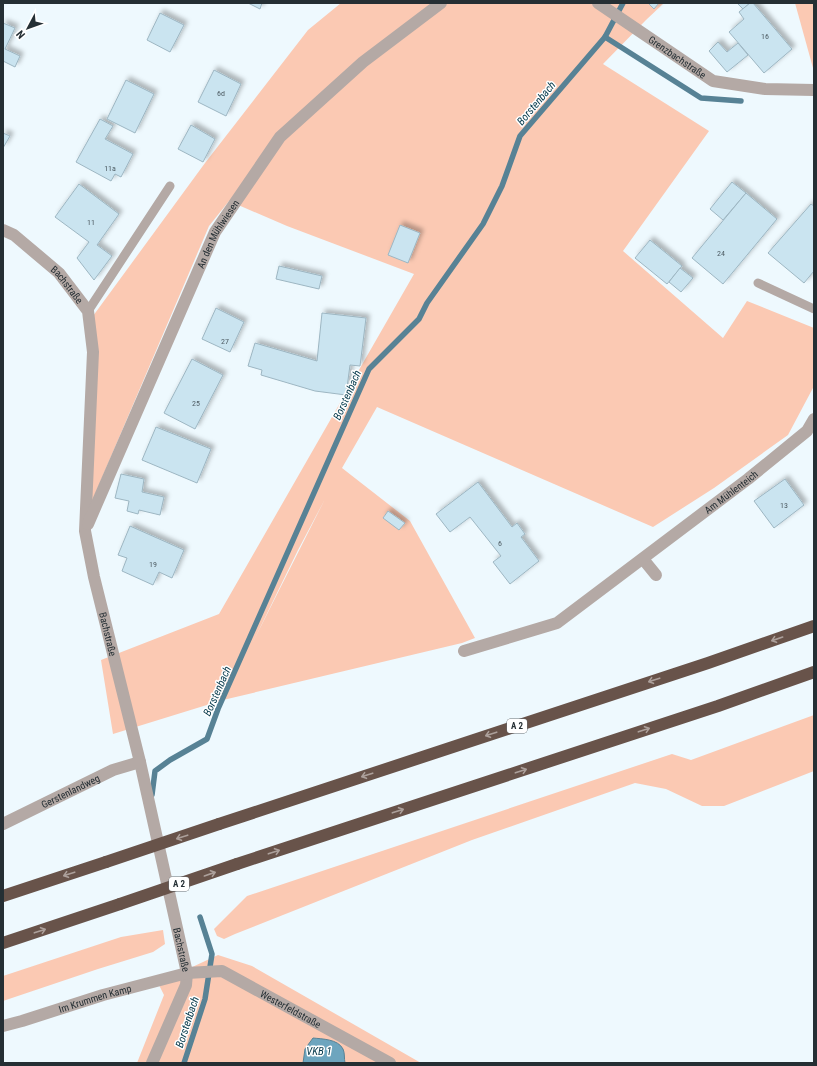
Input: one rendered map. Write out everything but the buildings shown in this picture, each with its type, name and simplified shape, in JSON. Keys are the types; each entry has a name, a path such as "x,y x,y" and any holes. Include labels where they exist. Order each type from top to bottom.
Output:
{"highway":[{"name":"A 2","path":"3,896 708,663 814,626"},
{"name":"A 2","path":"3,943 237,864 718,706 814,672"}],"street":[{"name":"An den Mühlwiesen","path":"85,531 214,232 280,137 363,62 441,3"},
{"name":"Grenzbachstraße","path":"598,3 713,81 765,89 814,90"},
{"name":"Bachstraße","path":"3,230 14,235 59,272 88,311 93,352 85,531 94,577 190,973 152,1063"},
{"name":"Am Mühlenteich","path":"464,651 557,623 748,479 807,431 814,419"},
{"path":"643,559 656,575"},
{"name":"Gerstenlandweg","path":"3,824 113,770 140,762"},
{"name":"Westerfeldstraße","path":"190,973 222,971 390,1063"},
{"name":"Im Krummen Kamp","path":"3,1026 103,995 190,973"}],"lane":[{"path":"88,311 170,186"},
{"path":"758,283 814,309"}],"shaded area":[{"path":"341,3 664,3 603,64 709,131 623,251 723,338 747,301 814,328 814,386 788,435 714,488 653,527 377,407 342,468 410,521 475,638 462,643 223,700 113,734 101,660 219,614 414,274 287,226 229,201 209,226 87,513 93,316 205,163 308,30","holes":["325,499 252,644 298,550"]},
{"path":"795,3 814,3 814,68 813,68"},
{"path":"814,715 814,771 724,806 702,806 666,789 635,783 472,840 224,939 217,936 214,929 247,896 672,754 691,760"},
{"path":"163,930 165,944 153,952 3,1001 3,976 121,937"},
{"path":"218,955 252,966 421,1063 345,1063 343,1049 305,1049 303,1063 137,1063 164,995 158,983"}],"water":[{"name":"VKB 1","path":"313,1038 334,1041 341,1046 344,1051 345,1063 303,1063 305,1049"}],"waterway":[{"name":"Borstenbach","path":"152,795 155,771 170,760 207,739 218,709 369,369 419,319 427,303 483,224 502,186 520,136 605,37 623,3"},
{"path":"605,37 701,98 741,101"},
{"name":"Borstenbach","path":"184,1063 205,999 212,954 200,917"}]}
